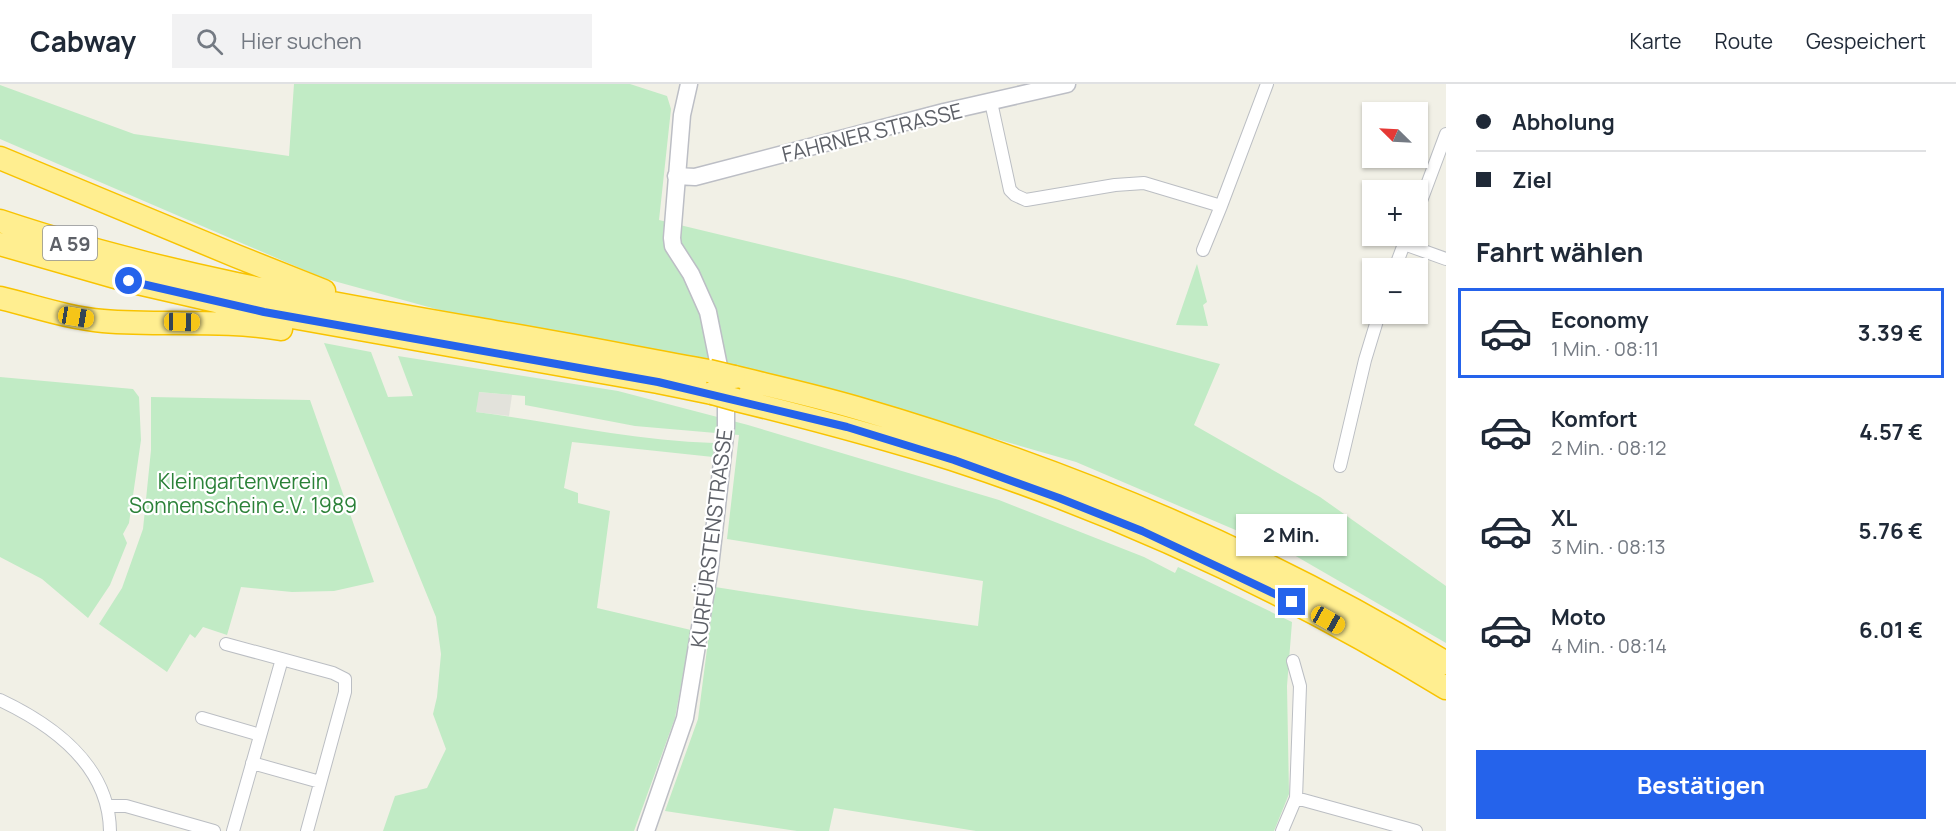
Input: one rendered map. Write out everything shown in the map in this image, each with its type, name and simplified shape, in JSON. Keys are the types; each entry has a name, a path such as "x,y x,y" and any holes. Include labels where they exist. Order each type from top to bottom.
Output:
{"highway":[{"path":"0,158 236,256 382,313"},
{"name":"A 59","path":"0,221 51,238 135,261 212,279 382,313 599,350 710,382 737,400 847,427 943,457 1080,506 1142,531 1238,575 1328,620 1446,688"},
{"name":"A 59","path":"0,243 129,281 253,310 652,382 710,382 734,377 855,407 962,440 1067,478 1150,512 1247,555 1338,601 1446,663"},
{"path":"0,298 76,317 102,321 263,326 596,382 652,382"}],"street":[{"name":"KURFÜRSTENSTRASSE","path":"646,831 685,718 710,567 726,427 724,390 708,312 691,274 673,246 672,238 682,115 689,84"},
{"name":"FAHRNER STRASSE","path":"676,176 695,177 944,112 1067,84"},
{"path":"1203,250 1267,84"},
{"path":"991,102 1010,190 1020,199 1144,183 1221,206"},
{"path":"1428,182 1446,134"},
{"path":"1419,246 1446,259"},
{"path":"1340,466 1376,324"},
{"path":"226,644 333,673 345,679 345,692 306,831"},
{"path":"233,831 282,659"},
{"path":"1282,831 1296,798 1300,686 1293,661"},
{"path":"0,700 26,712 56,732 86,762 102,789 110,831"},
{"path":"202,718 260,735"},
{"path":"252,763 320,782"},
{"path":"1296,798 1416,831"},
{"path":"107,806 126,806 214,831"}],"shaded area":[{"path":"478,392 512,395 509,416 476,412"}],"green space":[{"path":"294,84 630,84 667,96 671,109 659,220 904,279 1220,364 1194,425 1320,497 1446,586 1446,643 1294,555 1076,462 713,360 443,311 323,278 0,139 0,85 134,134 289,156"},
{"path":"1197,264 1207,302 1203,305 1208,326 1176,325"},
{"path":"324,343 371,352 388,397 413,396 398,356 618,391 748,425 999,500 1144,557 1175,573 1178,567 1292,622 1287,686 1289,794 1274,831 976,831 834,808 829,831 797,831 665,811 698,719 715,587 978,626 983,581 727,539 739,435 635,426 525,405 525,396 479,392 476,412 654,439 714,443 713,457 572,442 564,488 578,493 578,503 610,511 597,608 691,630 675,718 634,831 383,831 395,796 427,788 446,749 433,714 441,654 436,617"},
{"name":"Kleingartenverein Sonnenschein e.V. 1989","path":"0,377 133,389 139,397 141,440 129,523 123,534 127,543 110,585 88,618 42,579 0,557"},
{"name":"Kleingartenverein Sonnenschein e.V. 1989","path":"151,397 310,400 374,582 334,591 292,592 241,587 227,635 203,627 195,638 190,634 167,672 99,624 122,588 143,529 151,450"}],"route":[{"path":"129,281 264,312 658,382 712,393 847,427 954,460 1059,498 1142,531 1292,602"}]}
